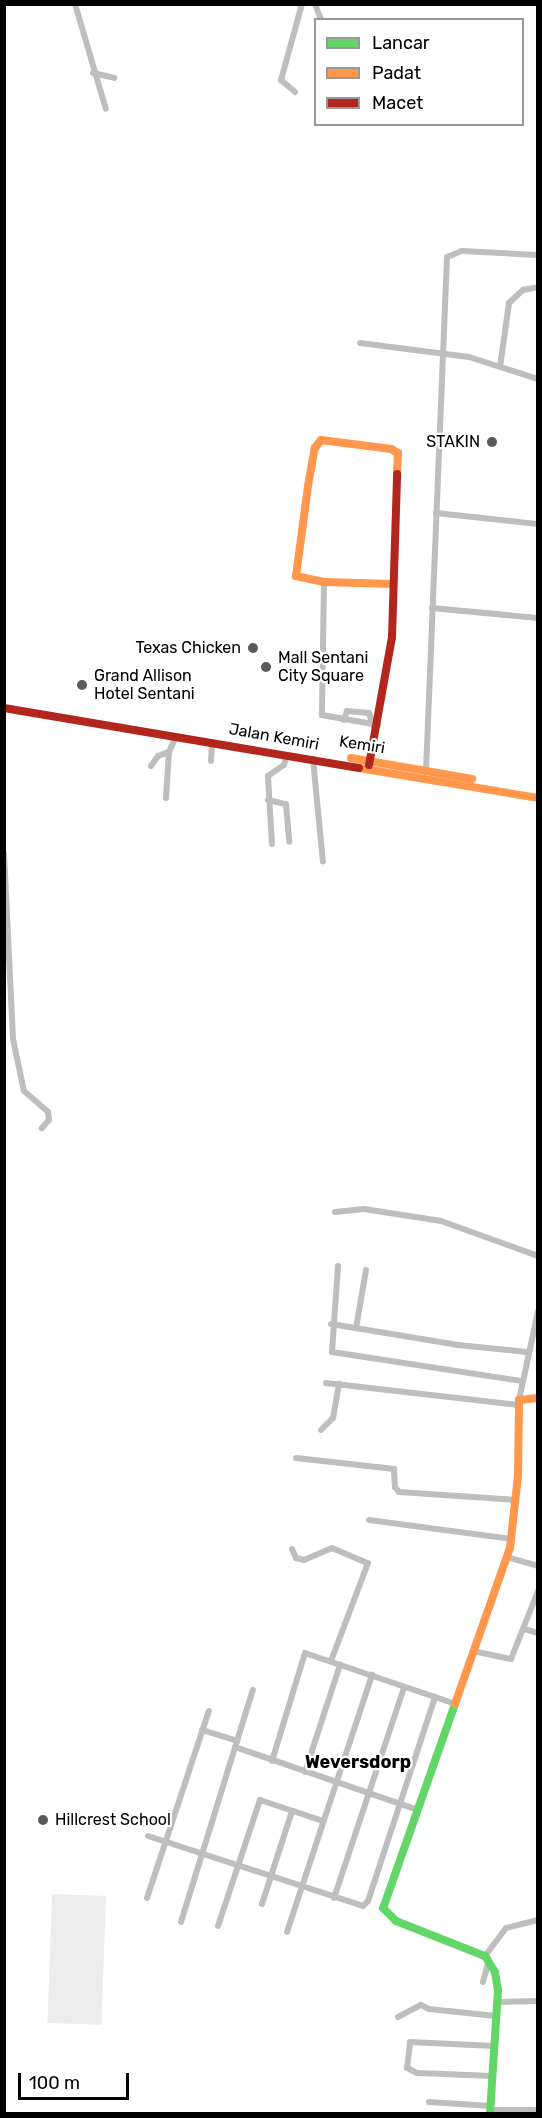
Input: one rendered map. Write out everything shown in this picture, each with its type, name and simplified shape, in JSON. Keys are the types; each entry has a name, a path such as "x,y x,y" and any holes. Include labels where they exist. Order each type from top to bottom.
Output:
{"main road":[{"path":"369,765 392,637 397,450 326,439 318,442 315,448 295,572 300,579 324,582 393,584"},
{"name":"Kemiri","path":"4,701 369,765 426,771 537,792"},
{"name":"Jalan Kemiri","path":"4,708 287,755 369,765 537,798"},
{"path":"491,2110 498,1982 487,1958 396,1921 383,1908 507,1557 512,1539 516,1500 519,1403 537,1398"}],"street":[{"path":"75,4 93,73 106,109"},
{"path":"294,92 281,80 302,4"},
{"path":"93,73 114,78"},
{"path":"426,771 449,255 462,251 537,255"},
{"path":"500,367 509,303 523,290 537,288"},
{"path":"360,343 443,353 537,379"},
{"path":"436,513 537,524"},
{"path":"324,582 321,708 326,718 376,725"},
{"path":"432,608 537,618"},
{"path":"344,720 347,711 369,713 376,725"},
{"path":"166,798 169,753 176,736"},
{"path":"211,761 212,742"},
{"path":"151,766 158,756 169,753"},
{"path":"273,844 268,776 284,765 287,755"},
{"path":"313,759 323,862"},
{"path":"268,800 286,804 289,842"},
{"path":"4,854 8,1014 23,1088 48,1112 49,1120 42,1128"},
{"path":"335,1212 364,1209 441,1221 537,1256"},
{"path":"338,1266 331,1323 330,1349 334,1353 521,1381"},
{"path":"356,1328 366,1270"},
{"path":"326,1383 519,1403 521,1381 537,1311"},
{"path":"331,1323 527,1352"},
{"path":"321,1430 333,1418 339,1384"},
{"path":"296,1458 394,1469 395,1487 399,1492 516,1500"},
{"path":"369,1520 512,1539"},
{"path":"292,1548 296,1558 304,1560 332,1548 368,1563 331,1661"},
{"path":"507,1557 537,1566"},
{"path":"473,1651 511,1659 537,1591"},
{"path":"524,1629 537,1633"},
{"path":"272,1761 302,1655 306,1653 456,1704"},
{"path":"305,1772 340,1665"},
{"path":"287,1932 372,1675"},
{"path":"334,1898 404,1687"},
{"path":"181,1922 253,1690"},
{"path":"148,1836 334,1898 366,1904 435,1697"},
{"path":"147,1899 164,1841 209,1711"},
{"path":"202,1730 272,1761 418,1810"},
{"path":"218,1926 260,1800 323,1821"},
{"path":"262,1904 292,1811"},
{"path":"483,1982 487,1958 506,1928 537,1920"},
{"path":"497,2002 537,2001"},
{"path":"398,2017 421,2005 429,2009 496,2016"},
{"path":"493,2076 417,2073 407,2068 410,2042 494,2046"},
{"path":"429,2102 491,2110 534,2110"}],"shaded area":[{"path":"52,1894 106,1896 101,2025 47,2023"}],"traffic: fast":[{"path":"455,1704 383,1908 396,1921 485,1956 495,1972 498,1990 490,2114"}],"traffic: slow":[{"path":"393,584 324,582 296,576 308,486 315,448 321,440 391,449 398,453 397,474"},
{"path":"351,758 472,779"},
{"path":"359,768 538,798"},
{"path":"455,1704 510,1548 518,1476 519,1400 538,1398"}],"traffic: jam":[{"path":"369,765 392,637 397,474"},
{"path":"4,708 359,768"}],"place":[{"name":"STAKIN","path":"492,442"},
{"name":"Texas Chicken","path":"253,648"},
{"name":"Mall Sentani City Square","path":"266,667"},
{"name":"Grand Allison Hotel Sentani","path":"82,685"},
{"name":"Hillcrest School","path":"43,1820"}],"district":[{"name":"Weversdorp","path":"358,1762"}]}
